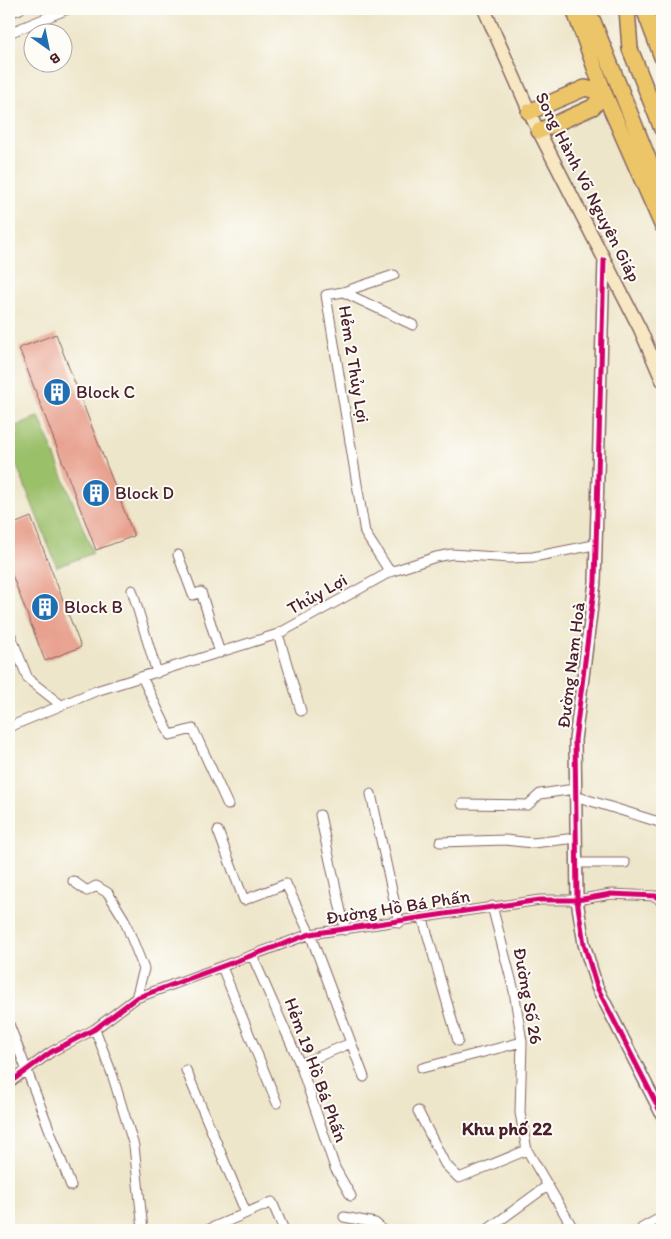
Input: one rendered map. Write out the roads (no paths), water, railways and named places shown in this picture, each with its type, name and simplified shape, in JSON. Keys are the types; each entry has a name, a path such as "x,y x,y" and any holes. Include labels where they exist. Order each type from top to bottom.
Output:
{"highway":[{"path":"574,9 604,93 662,225"},
{"path":"588,9 628,113 662,193"},
{"path":"628,9 653,36"},
{"path":"628,9 630,49 662,129"},
{"path":"644,9 662,57"},
{"path":"539,131 593,107 604,93 609,62"},
{"path":"529,112 585,88 604,93 628,113"}],"main road":[{"name":"Song Hành Võ Nguyên Giáp","path":"484,9 529,112 662,380"}],"street":[{"path":"9,13 20,9"},
{"path":"9,33 68,9"},
{"name":"Đường Nam Hoà","path":"604,260 602,378 594,544 595,582 576,740 575,793 578,900 584,944 597,987 661,1109"},
{"path":"343,292 394,275"},
{"name":"Hẻm 2 Thủy Lợi","path":"390,572 366,534 326,295 343,292 413,325"},
{"name":"Thủy Lợi","path":"9,726 94,692 278,634 390,572 452,554 510,558 534,557 594,544"},
{"path":"178,555 193,595 201,592 220,652"},
{"path":"132,590 157,673"},
{"path":"9,631 28,679 60,705"},
{"path":"278,634 301,712"},
{"path":"142,678 170,736 193,729 228,805"},
{"path":"462,804 528,805 540,794 575,793 662,823"},
{"path":"371,794 399,923"},
{"path":"320,815 345,930"},
{"path":"218,830 244,900 286,884 310,934 364,1077"},
{"path":"440,842 504,840 533,843 576,838"},
{"path":"577,863 625,862"},
{"path":"73,881 87,891 96,886 108,893 124,919 144,969 136,998"},
{"name":"Đường Hồ Bá Phấn","path":"9,1083 51,1052 95,1029 136,998 222,968 252,955 293,943 310,934 399,923 492,906 540,900 578,900 611,894 656,896 662,903"},
{"name":"Đường Số 26","path":"492,906 514,991 522,1042 520,1113 526,1150 574,1230"},
{"path":"423,919 458,1041"},
{"name":"Hẻm 19 Hồ Bá Phấn","path":"252,955 300,1064 335,1168 351,1196"},
{"path":"222,968 277,1104"},
{"path":"9,1024 71,1186"},
{"path":"95,1029 112,1074 134,1146 143,1230"},
{"path":"422,1068 522,1042"},
{"path":"300,1064 351,1043"},
{"path":"186,1070 246,1213"},
{"path":"418,1111 436,1149 456,1177 466,1176 526,1150"},
{"path":"487,1230 547,1186"},
{"path":"207,1230 272,1202 284,1230"},
{"path":"642,1228 662,1216"},
{"path":"344,1218 375,1223 383,1230"}],"place":[{"name":"Block C","path":"57,392"},
{"name":"Block D","path":"96,493"},
{"name":"Block B","path":"45,607"}],"district":[{"name":"Khu phố 22","path":"507,1128"}]}
